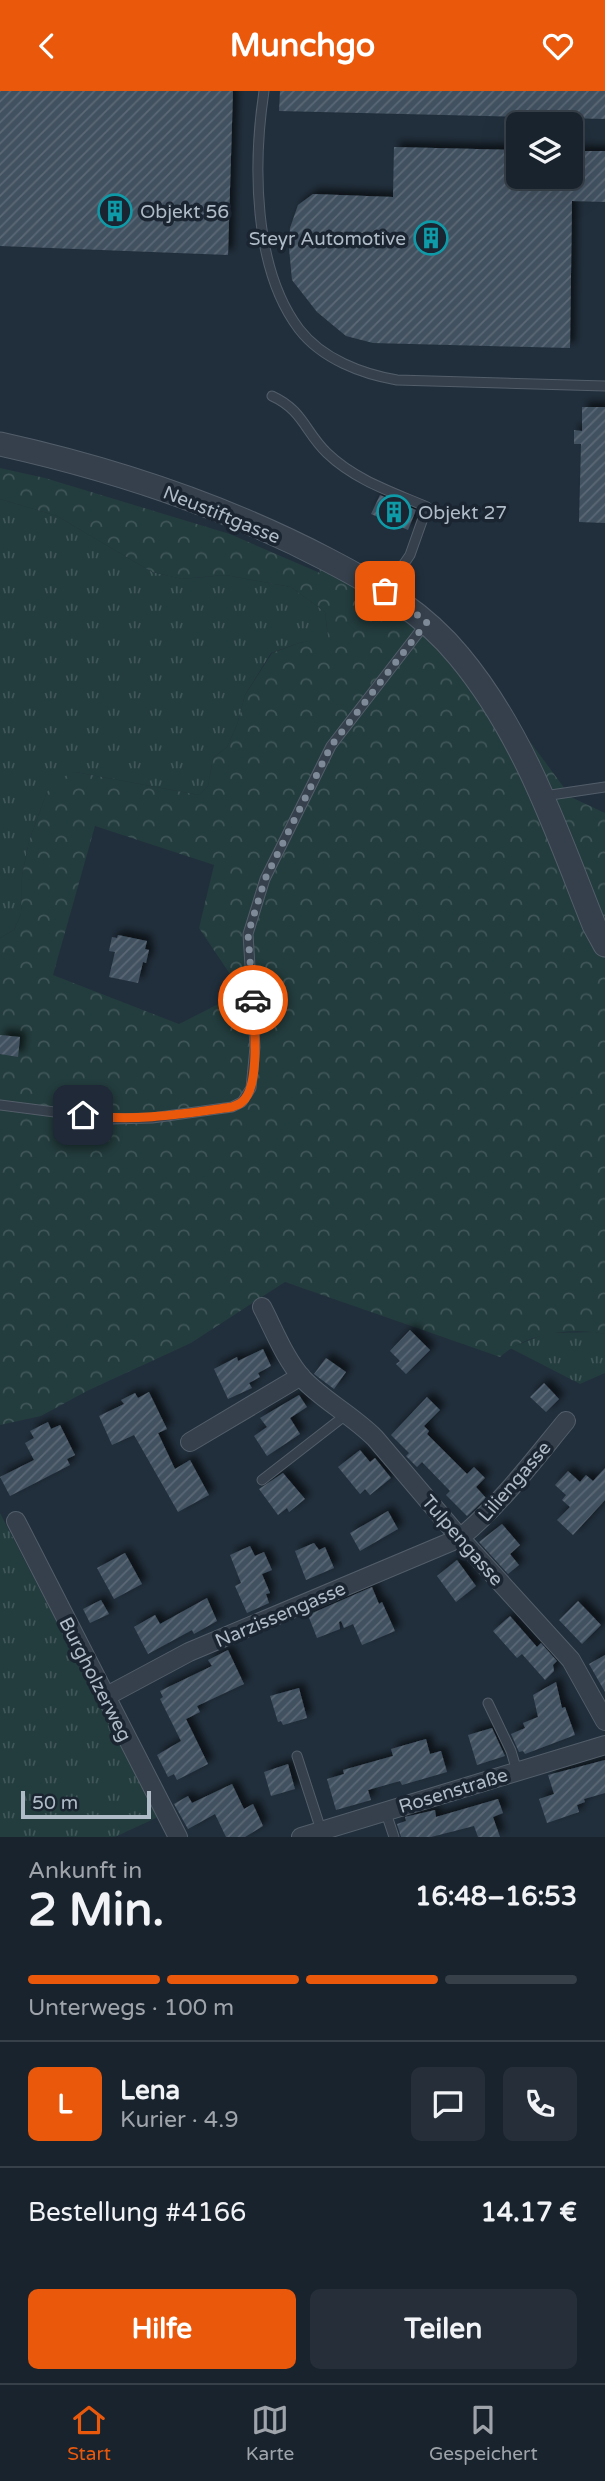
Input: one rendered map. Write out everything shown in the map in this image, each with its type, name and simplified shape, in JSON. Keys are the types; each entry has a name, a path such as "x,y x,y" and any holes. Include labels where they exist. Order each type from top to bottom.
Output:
{"street":[{"name":"Neustiftgasse","path":"0,445 102,470 185,498 300,545 385,591 427,622 478,680 513,736 542,796 594,925 605,945"},
{"name":"Tulpengasse","path":"262,1307 300,1376 375,1438 460,1538 571,1660 605,1721"},
{"path":"190,1442 300,1376"},
{"name":"Liliengasse","path":"460,1538 472,1529 566,1422"},
{"name":"Burgholzerweg","path":"16,1521 178,1837"},
{"name":"Narzissengasse","path":"105,1697 189,1652 460,1538"},
{"name":"Rosenstraße","path":"300,1837 605,1745"}],"lane":[{"path":"264,91 258,207 273,277 285,308 301,332 347,366 373,376 397,380 605,386"},
{"path":"272,396 289,404 326,452 354,475 426,507 410,555 385,591"},
{"path":"0,1105 109,1119 152,1118 232,1107 242,1102 251,1088 256,1047 248,934 265,879 331,746 427,622"},
{"path":"542,796 605,786"},
{"path":"262,1480 348,1413"},
{"path":"488,1703 512,1751 517,1771"},
{"path":"296,1756 321,1830"},
{"path":"385,1810 394,1837"}],"green space":[{"path":"0,468 45,478 230,534 320,573 317,546 438,617 571,797 605,813 605,1334 578,1331 536,1337 500,1357 285,1282 191,1343 87,1391 41,1416 0,1425 0,938 14,930 21,914 22,876 29,841 47,792 58,779 75,772 199,795 208,786 213,758 227,747 237,725 245,695 272,653 299,643 328,637 325,612 291,587 225,575 182,579 152,572 57,516 0,499","holes":["95,826 214,865 199,928 242,992 179,1024 53,975"]},
{"path":"0,499 57,516 152,572 183,579 225,575 291,587 325,612 328,638 299,643 271,653 245,695 237,725 227,747 213,758 208,786 199,795 75,772 47,792 29,841 22,876 21,914 14,930 0,938"},
{"path":"547,1333 605,1334 605,1373 580,1384 510,1348"},
{"path":"0,1513 158,1817 115,1837 0,1837"}],"building":[{"path":"0,91 233,91 228,255 0,246"},
{"path":"280,91 605,91 605,119 583,118 583,112 506,112 506,117 279,111"},
{"name":"Steyr Automotive","path":"394,147 506,150 506,189 583,189 583,151 605,151 605,202 572,201 570,348 373,343 346,336 317,312 292,280 290,228 298,205 313,194 393,197"},
{"path":"582,407 605,407 605,523 579,522 581,444 574,444 574,430 582,431"},
{"name":"Objekt 27","path":"380,495 416,510 408,530 371,514"},
{"path":"118,935 147,941 145,949 149,950 138,983 109,977 115,952 109,951 112,937 117,938"},
{"path":"0,1035 20,1037 18,1057 0,1054"},
{"path":"410,1330 430,1350 406,1374 396,1364 400,1361 390,1351"},
{"path":"263,1349 271,1366 258,1373 260,1377 249,1383 252,1388 228,1399 214,1369 237,1357 238,1361"},
{"path":"326,1358 346,1372 334,1389 314,1374"},
{"path":"544,1383 559,1399 546,1412 530,1397"},
{"path":"149,1392 167,1429 158,1433 175,1469 190,1460 209,1495 178,1512 134,1435 112,1445 99,1416 124,1404 121,1400 135,1393 138,1398"},
{"path":"299,1395 307,1407 290,1418 300,1434 267,1456 254,1436 267,1427 260,1418"},
{"path":"427,1397 440,1410 424,1426 429,1431 427,1434 467,1474 474,1467 485,1478 476,1487 486,1498 467,1516 446,1495 450,1491 422,1462 417,1467 406,1456 409,1453 391,1435"},
{"path":"48,1422 51,1429 60,1425 75,1455 67,1459 70,1465 10,1496 0,1477 34,1460 25,1443 34,1438 30,1431"},
{"path":"360,1450 370,1462 375,1458 391,1478 370,1495 365,1489 360,1494 338,1467"},
{"path":"605,1468 605,1500 573,1535 557,1520 570,1507 562,1500 566,1495 555,1485 568,1471 580,1482 586,1475 593,1481"},
{"path":"283,1473 305,1499 289,1512 287,1508 278,1515 259,1489"},
{"path":"388,1511 398,1529 360,1551 350,1533"},
{"path":"502,1524 520,1545 510,1554 519,1565 508,1574 479,1542"},
{"path":"314,1543 319,1550 325,1547 334,1568 306,1580 295,1551"},
{"path":"250,1546 255,1556 264,1552 272,1570 262,1574 270,1593 266,1594 269,1603 247,1613 235,1586 241,1583 230,1555"},
{"path":"125,1553 142,1584 114,1599 97,1568"},
{"path":"457,1560 476,1586 456,1602 437,1576"},
{"path":"372,1587 395,1631 362,1645 353,1624 344,1628 341,1621 340,1629 317,1638 308,1615"},
{"path":"207,1598 217,1621 194,1634 192,1630 148,1654 134,1627 155,1615 160,1624"},
{"path":"101,1600 109,1614 90,1623 83,1609"},
{"path":"578,1601 601,1625 582,1644 559,1620"},
{"path":"510,1616 537,1647 541,1643 557,1661 553,1665 554,1671 545,1680 522,1654 517,1658 493,1631"},
{"path":"228,1650 244,1684 197,1706 200,1712 186,1719 208,1764 177,1780 174,1774 168,1777 157,1755 181,1741 160,1699 163,1697 160,1691 212,1666 208,1660"},
{"path":"605,1655 605,1692 589,1664"},
{"path":"556,1682 562,1708 565,1707 575,1735 525,1754 523,1751 519,1752 511,1734 525,1728 523,1723 538,1717 533,1695"},
{"path":"299,1688 307,1718 283,1725 281,1721 278,1722 270,1696"},
{"path":"492,1728 505,1756 477,1765 468,1735"},
{"path":"426,1739 430,1754 441,1751 447,1772 402,1785 400,1781 368,1790 371,1800 336,1810 327,1779 344,1774 343,1770 393,1756 391,1749"},
{"path":"605,1760 605,1793 584,1799 585,1802 577,1805 579,1812 547,1823 539,1799 554,1794 548,1775"},
{"path":"288,1764 295,1789 271,1796 264,1772"},
{"path":"232,1784 244,1809 253,1804 263,1826 245,1837 226,1837 215,1814 188,1829 174,1804 188,1796 192,1803"},
{"path":"498,1799 503,1813 493,1817 500,1837 478,1837 474,1826 431,1837 401,1837 397,1824 406,1821 405,1817 435,1810 436,1817"}],"way so far":[{"path":"253,1000 248,934 265,879 331,746 427,622 385,591"}],"place":[{"name":"Objekt 56","path":"115,211"},
{"name":"Steyr Automotive","path":"431,238"},
{"name":"Objekt 27","path":"394,512"}],"route":[{"path":"83,1115 109,1119 152,1118 232,1107 242,1102 251,1088 256,1047 253,1000"}]}
